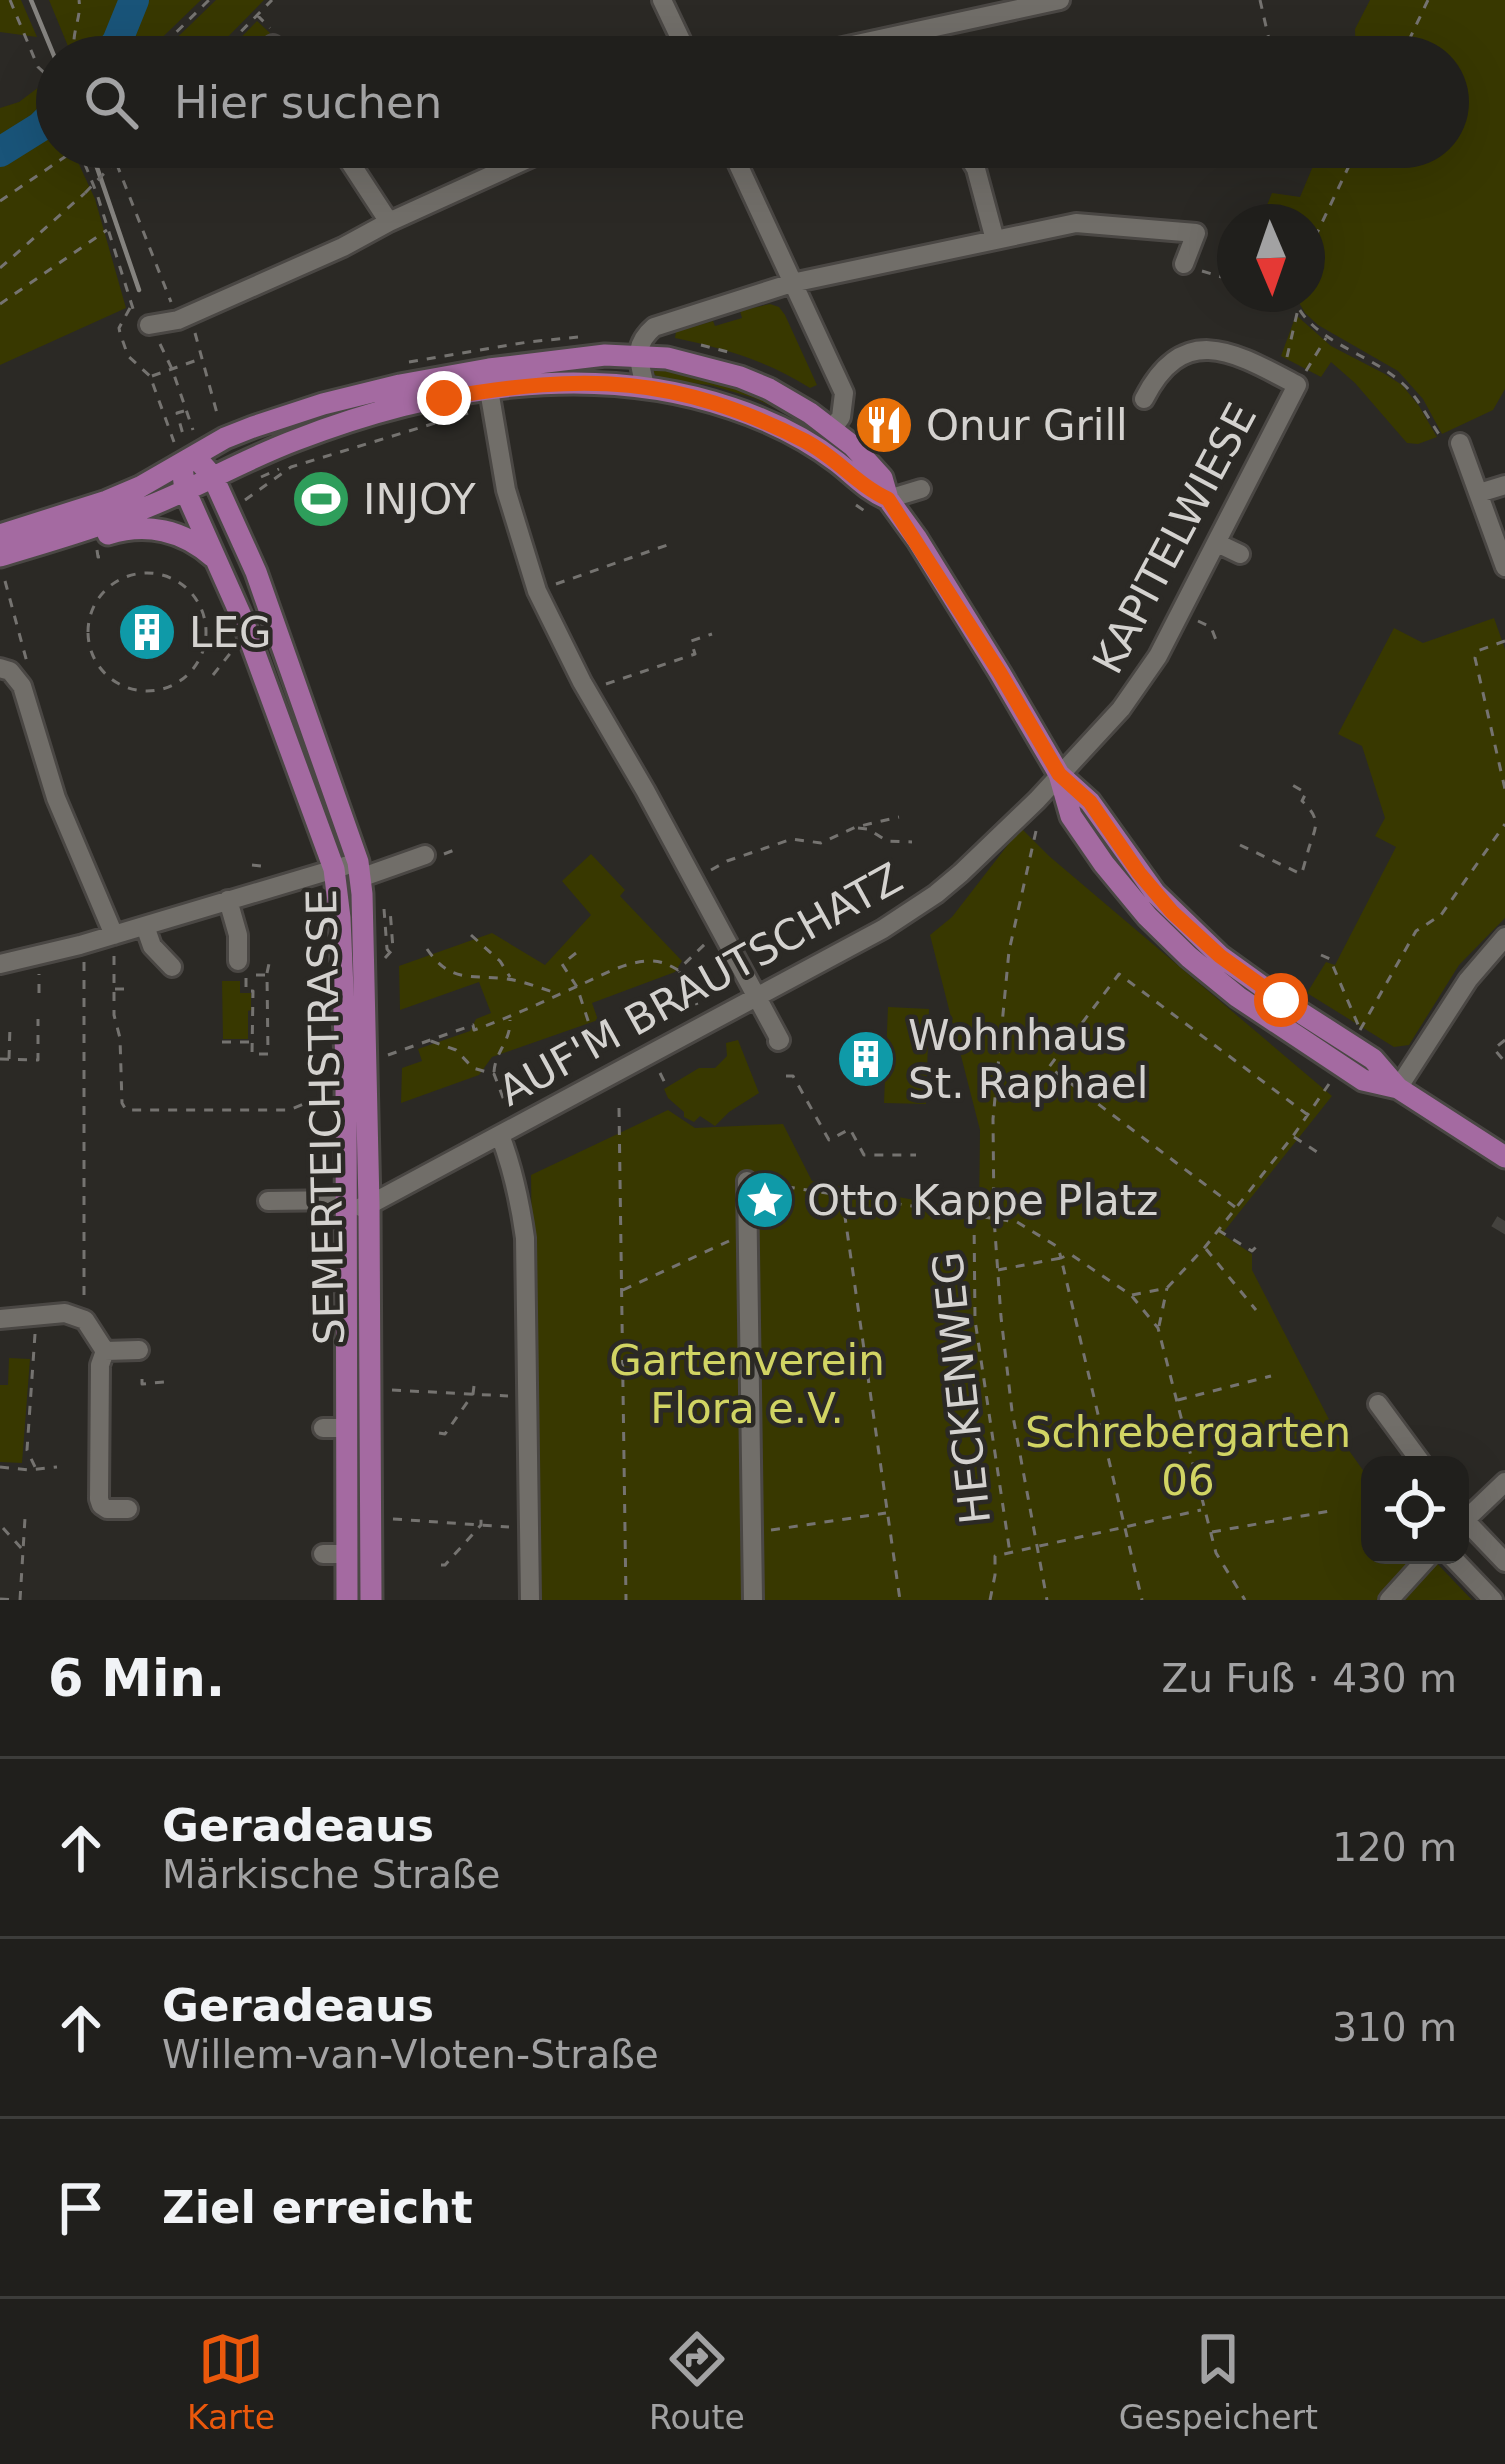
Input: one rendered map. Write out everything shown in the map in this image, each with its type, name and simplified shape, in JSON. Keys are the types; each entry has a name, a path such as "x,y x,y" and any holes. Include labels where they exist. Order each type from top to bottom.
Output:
{"main road":[{"path":"5,548 140,487 183,450 282,416 400,385 604,355 685,362 740,377 836,423 881,478 888,499 1059,774 1071,816 1147,916 1238,997 1363,1079 1398,1088 1505,1157"},
{"path":"5,548 107,522 336,425 400,408 572,382 645,386 743,412 810,444 867,490 888,499"},
{"path":"743,412 762,407 818,429 836,423"},
{"path":"183,450 213,477"},
{"path":"183,450 185,490"},
{"name":"SEMERTEICHSTRASSE","path":"213,477 256,572 359,870 369,1205 371,1600"},
{"name":"SEMERTEICHSTRASSE","path":"185,490 273,700 334,869 346,1094 347,1600"},
{"path":"5,548 46,554 142,527 181,537 218,561"}],"street":[{"path":"662,0 679,36"},
{"path":"895,36 1060,0"},
{"path":"918,31 919,36"},
{"path":"354,168 389,222"},
{"path":"149,325 184,317 508,168"},
{"path":"740,168 844,393 836,423"},
{"path":"975,168 995,239"},
{"path":"645,386 638,356 641,338 654,327 792,283 1076,223 1196,232 1184,264"},
{"path":"1144,399 1156,375 1175,356 1207,350 1233,352 1288,380"},
{"name":"KAPITELWIESE","path":"1059,774 1121,709 1158,656 1217,543 1288,380"},
{"path":"490,398 506,490 537,591 778,1041"},
{"path":"1460,443 1505,567"},
{"path":"1479,494 1505,485"},
{"path":"888,499 921,489"},
{"path":"1217,543 1240,554"},
{"path":"0,668 10,671 22,686 56,798 114,944"},
{"name":"AUF'M BRAUTSCHATZ","path":"268,1201 369,1205 705,1026 753,989 883,929 936,894 1059,774"},
{"path":"0,964 114,944 145,926 334,869 359,870 425,855"},
{"path":"228,900 238,935 238,962"},
{"path":"145,926 152,946 172,968"},
{"path":"1398,1088 1468,980 1505,937"},
{"path":"507,1131 525,1238 530,1600"},
{"path":"747,1181 753,1222 753,1600"},
{"path":"0,1319 64,1313 86,1320 105,1351"},
{"path":"105,1351 139,1350"},
{"path":"105,1351 100,1365 99,1499 107,1510 128,1509"},
{"path":"1378,1404 1416,1456"},
{"path":"323,1428 347,1428"},
{"path":"1469,1514 1505,1482"},
{"path":"1469,1527 1505,1562"},
{"path":"323,1554 347,1554"},
{"path":"1388,1600 1422,1564"},
{"path":"1459,1564 1493,1600"}],"path":[{"path":"10,0 36,63"},
{"path":"73,36 79,0"},
{"path":"172,36 209,0"},
{"path":"237,36 272,0"},
{"path":"1260,0 1268,36"},
{"path":"1411,36 1428,0"},
{"path":"0,201 49,168"},
{"path":"86,168 131,307 120,333 128,356 150,376 183,450"},
{"path":"0,268 109,168"},
{"path":"119,168 202,358 222,430"},
{"path":"1325,216 1348,168"},
{"path":"0,304 109,230"},
{"path":"1184,264 1217,275"},
{"path":"1288,380 1297,312"},
{"path":"1301,312 1327,336 1402,383 1439,436 1460,443"},
{"path":"149,325 172,369 194,434"},
{"path":"1288,380 1327,336"},
{"path":"150,376 202,358"},
{"path":"281,467 421,426 490,398"},
{"path":"183,450 177,413 185,411"},
{"path":"249,497 290,467"},
{"path":"254,480 276,472"},
{"path":"537,591 673,543"},
{"path":"97,548 98,557 114,555"},
{"path":"153,573 185,586 204,615 206,638 193,670 177,683 146,691 124,686 106,674 90,658 88,634 96,602 110,586 153,573"},
{"path":"5,581 22,639"},
{"path":"1199,621 1211,627 1216,640"},
{"path":"587,691 694,653 691,641 712,634"},
{"path":"213,675 241,641"},
{"path":"1505,641 1477,651 1475,658 1505,789"},
{"path":"193,670 198,675"},
{"path":"161,678 164,688"},
{"path":"1240,845 1301,874 1316,823 1302,801 1306,794 1289,783"},
{"path":"693,880 727,861 792,839 821,843 856,827 898,817"},
{"path":"1321,955 1330,959 1360,1029 1416,931 1441,915 1505,824"},
{"path":"856,827 887,841 912,842"},
{"path":"1036,832 1009,951 993,1119 994,1218 1012,1411 1047,1600"},
{"path":"256,878 252,865 260,862"},
{"path":"387,909 393,949 390,953 387,949 387,909"},
{"path":"678,970 721,929"},
{"path":"471,935 500,961 511,979"},
{"path":"114,944 113,1015 121,1038 126,1110 289,1110 328,1094 346,1094"},
{"path":"427,949 448,972 511,979 558,994"},
{"path":"576,953 562,964 577,987 602,1062 616,1074"},
{"path":"268,1054 269,958"},
{"path":"382,1055 472,1024 475,1030 634,964 652,961 678,970 688,982 705,1026"},
{"path":"84,962 86,1320"},
{"path":"39,974 39,993"},
{"path":"1236,1208 1049,1067 1119,974 1308,1115"},
{"path":"267,975 246,975 246,991 254,991 252,1054 275,1056"},
{"path":"688,982 712,989 753,989"},
{"path":"113,989 128,989"},
{"path":"507,1131 494,1074 497,1056 508,1038 510,1017"},
{"path":"0,1059 38,1060 38,1019"},
{"path":"9,1059 10,1027"},
{"path":"121,1038 131,1038"},
{"path":"429,1040 456,1050 473,1068 494,1074"},
{"path":"1505,1040 1494,1049 1505,1062"},
{"path":"223,1042 252,1042"},
{"path":"786,1076 793,1076 829,1141 850,1129 864,1155 916,1155"},
{"path":"1158,1328 1167,1288 1205,1247 1331,1082"},
{"path":"619,1108 626,1600"},
{"path":"1293,1136 1320,1154"},
{"path":"768,1186 1017,1222 1058,1247 1142,1600"},
{"path":"842,1195 900,1600"},
{"path":"622,1290 775,1214 781,1200 776,1196"},
{"name":"HECKENWEG","path":"974,1217 975,1320 1010,1553"},
{"path":"1218,1230 1252,1251 1261,1243"},
{"path":"1205,1247 1256,1310"},
{"path":"998,1270 1070,1254 1131,1295 1158,1328 1216,1553 1245,1600"},
{"path":"1131,1295 1167,1288"},
{"path":"36,1315 27,1450 36,1469"},
{"path":"1177,1400 1271,1376"},
{"path":"142,1379 142,1384 164,1382"},
{"path":"430,1383 430,1392"},
{"path":"439,1433 445,1434 474,1386"},
{"path":"396,1390 528,1398"},
{"path":"0,1468 57,1467"},
{"path":"990,1600 995,1556 1204,1509"},
{"path":"1210,1533 1330,1511"},
{"path":"752,1532 888,1513"},
{"path":"438,1522 439,1515"},
{"path":"0,1599 19,1600 25,1518"},
{"path":"441,1565 481,1525 482,1518"},
{"path":"396,1520 529,1528"},
{"path":"3,1528 23,1550"}],"green space":[{"path":"0,0 21,0 36,37 0,32"},
{"path":"49,0 201,0 164,36 64,36"},
{"path":"216,0 264,0 229,36 179,36"},
{"path":"1370,0 1505,0 1505,389 1493,410 1442,434 1423,399 1398,371 1318,325 1304,312 1325,312 1325,204 1267,204 1272,193 1300,197 1312,168 1469,168 1469,36 1355,36"},
{"path":"257,21 270,33 269,36 242,36"},
{"path":"36,89 36,168 81,168 95,199 126,308 0,365 0,108"},
{"path":"770,304 785,315 817,385 810,388 745,357 675,338 676,332 742,318 740,311"},
{"path":"1296,315 1331,346 1402,385 1437,437 1407,443 1331,362 1321,377 1281,356"},
{"path":"649,365 725,382 796,415 710,385 663,380"},
{"path":"1494,618 1505,649 1505,918 1459,965 1409,1045 1394,1047 1307,993 1326,962 1335,965 1396,847 1375,836 1385,818 1362,746 1338,734 1394,628 1423,643"},
{"path":"1021,828 1332,1096 1222,1234 1252,1254 1252,1270 1335,1431 1361,1467 1361,1564 1438,1564 1472,1600 537,1600 531,1175 668,1110 695,1128 783,1124 812,1181 979,1212 980,1130 930,935 952,917"},
{"path":"591,854 625,890 620,896 682,961 675,972 592,1003 598,1020 492,1057 479,1075 401,1103 402,1068 422,1061 418,1049 470,1031 476,1019 491,1013 479,982 400,1010 399,966 492,933 545,965 591,915 562,881"},
{"path":"222,981 240,981 240,993 251,993 248,1039 223,1039"},
{"path":"888,1007 929,1009 926,1104 884,1103"},
{"path":"738,1040 759,1093 715,1126 700,1116 694,1122 684,1117 664,1089 699,1068 715,1068 727,1056 726,1043"},
{"path":"9,1358 30,1359 22,1463 0,1462 0,1385 8,1385"}],"waterway":[{"path":"119,36 134,0"},
{"path":"0,152 36,130"}],"tunnel":[{"path":"1499,1231 1505,1221"}],"railway":[{"path":"31,0 46,36"},
{"path":"97,168 139,290"}],"place":[{"name":"Onur Grill","path":"884,425"},
{"name":"INJOY","path":"321,499"},
{"name":"LEG","path":"147,632"},
{"name":"Wohnhaus St. Raphael","path":"866,1059"},
{"name":"Otto Kappe Platz","path":"765,1200"}],"route":[{"path":"444,398 562,382 614,383 705,399 810,444 867,490 888,499 1059,774 1090,802 1172,912 1220,956 1281,1000"}],"park label":[{"name":"Gartenverein Flora e.V.","path":"747,1384"},
{"name":"Schrebergarten 06","path":"1188,1456"}]}
